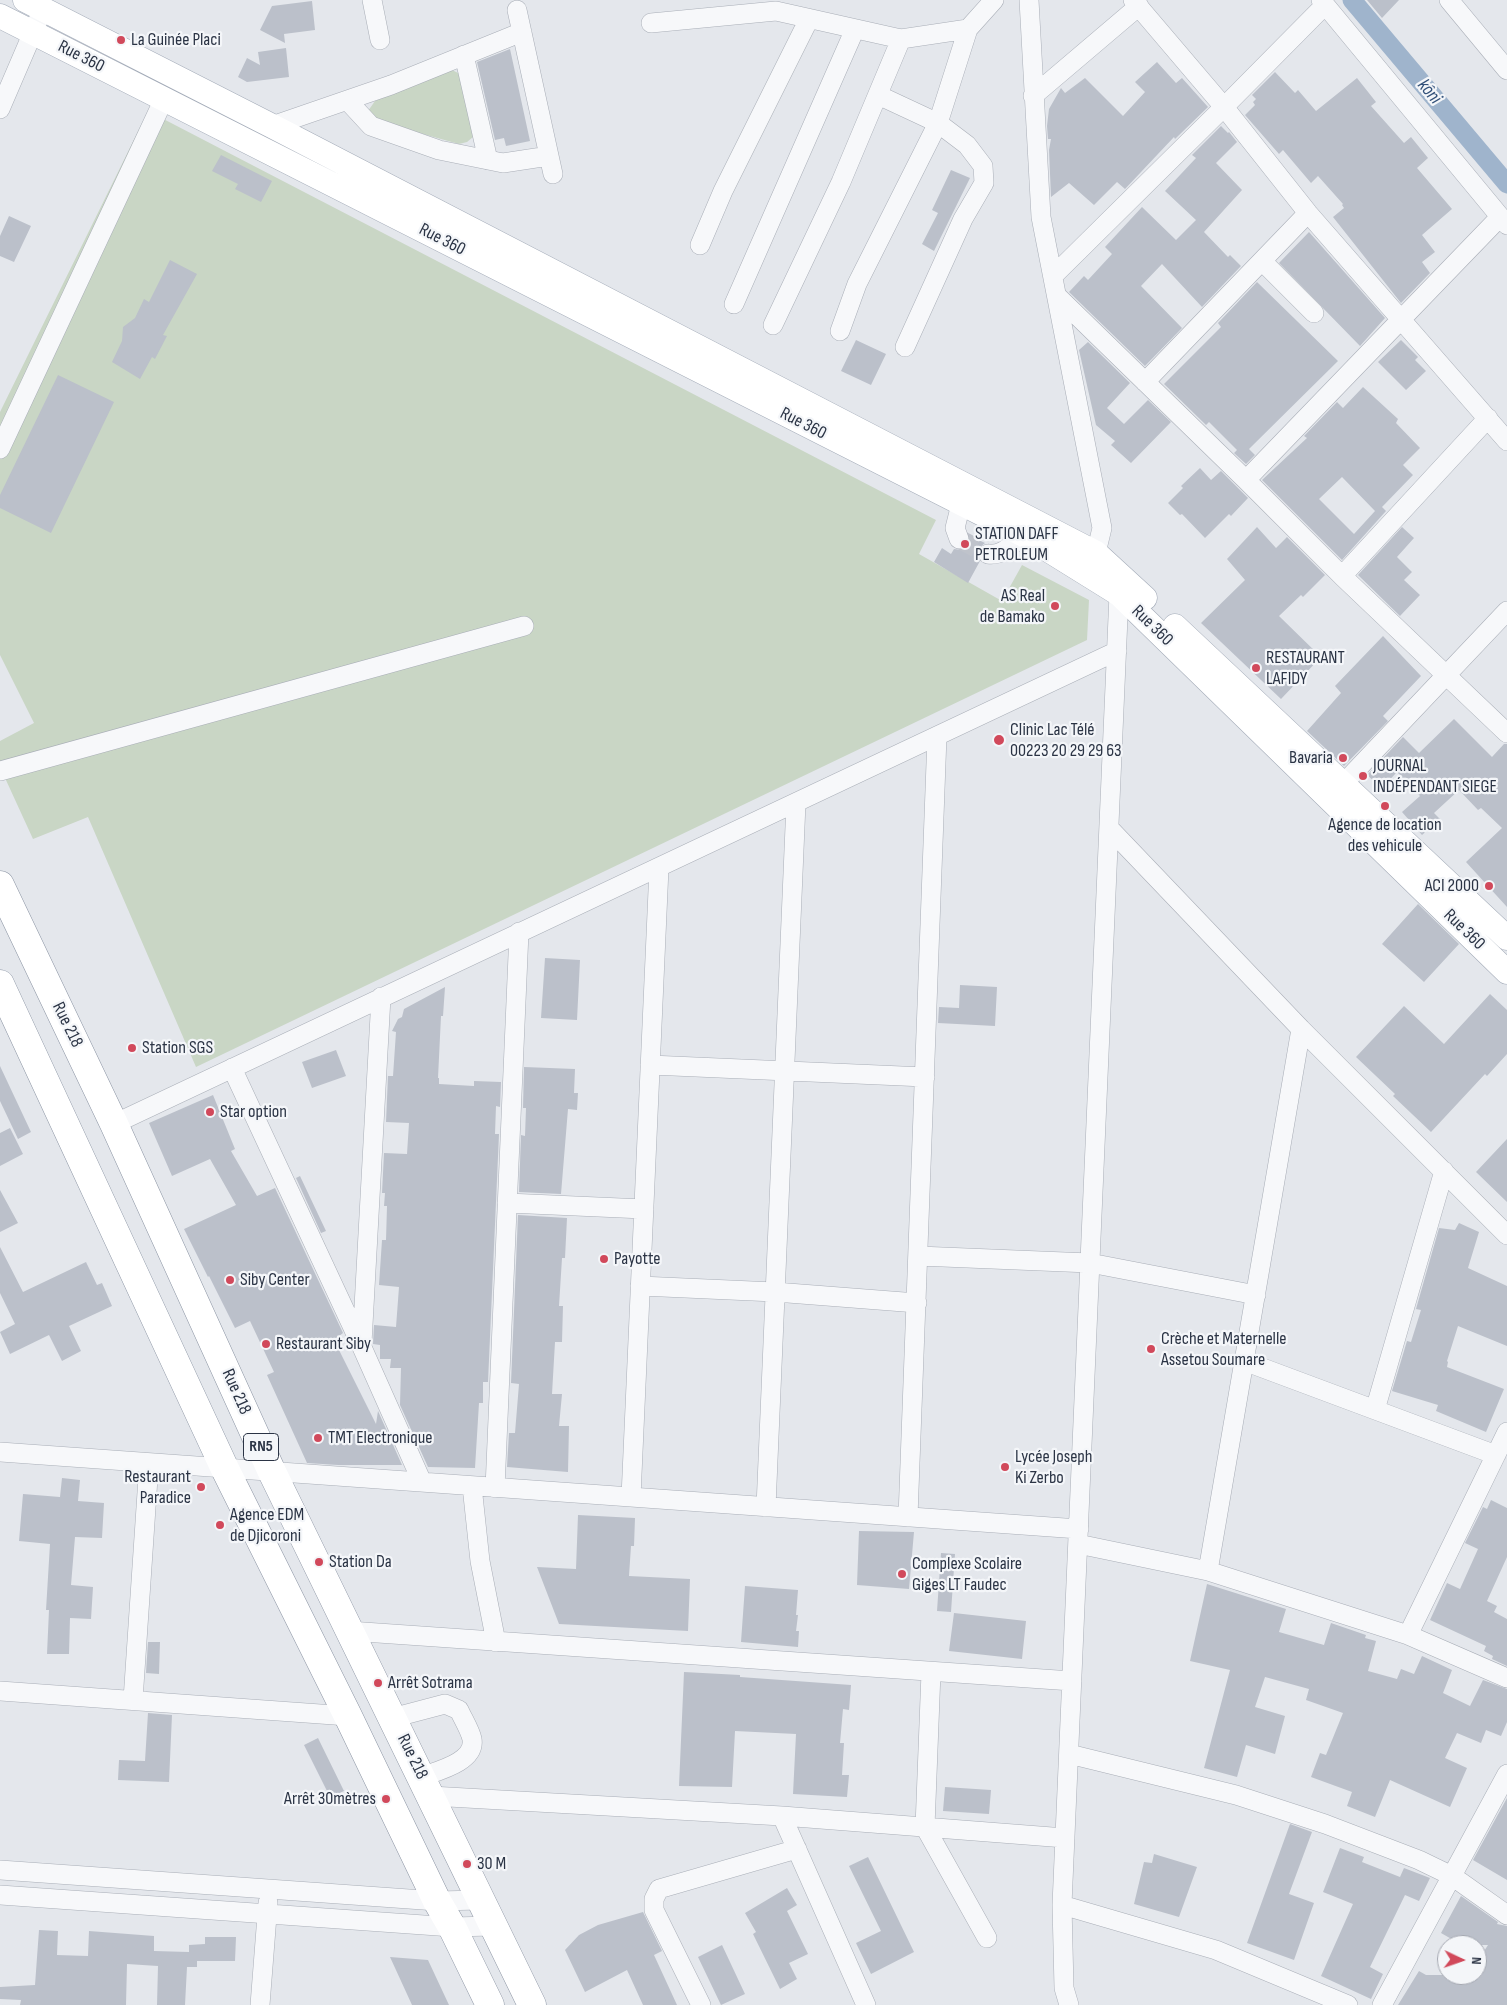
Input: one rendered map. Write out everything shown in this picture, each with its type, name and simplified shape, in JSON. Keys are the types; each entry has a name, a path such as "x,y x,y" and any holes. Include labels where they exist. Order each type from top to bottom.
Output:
{"highway":[{"name":"Rue 218","path":"0,884 114,1124 272,1472 532,2005"},
{"name":"RN5","path":"0,984 225,1468 348,1716 437,1902 452,1927 490,2005"}],"main road":[{"name":"Rue 360","path":"34,5 1096,552 1124,588 1507,972"},
{"name":"Rue 360","path":"0,16 1024,535 1124,588 1343,784 1507,938"}],"street":[{"path":"372,0 380,40"},
{"path":"840,331 857,284 938,123 968,29 994,0"},
{"path":"1029,0 1041,216 1102,528 1096,552"},
{"path":"1449,0 1507,70"},
{"path":"1053,276 1224,107 1322,2 1503,221 1400,318 1246,480"},
{"path":"1033,96 1136,3 1224,107 1308,213 1507,441"},
{"path":"0,109 5,86 34,34 34,5"},
{"path":"347,100 371,126 439,150 503,163 551,165 516,10"},
{"path":"651,23 776,11 902,39 968,29"},
{"path":"700,245 723,192 809,19"},
{"path":"734,304 855,29"},
{"path":"272,126 347,100 522,32"},
{"path":"773,325 841,182 902,39"},
{"path":"464,55 488,160"},
{"path":"878,95 938,123 967,145 983,166 984,183 963,219 904,347"},
{"path":"0,449 164,99"},
{"path":"1145,382 1308,213"},
{"path":"1262,261 1314,313"},
{"path":"1057,296 1342,576 1507,733"},
{"path":"1342,576 1488,418"},
{"path":"959,539 955,528 961,504"},
{"path":"988,554 996,555 1002,553 1024,535"},
{"path":"1066,1997 1062,1905 1117,651 1124,588"},
{"path":"1343,784 1446,673 1507,611"},
{"path":"0,771 524,626"},
{"path":"114,1124 1117,651"},
{"path":"908,1517 937,736"},
{"path":"766,1507 796,802"},
{"path":"1109,828 1301,1028 1507,1235"},
{"path":"631,1497 658,868"},
{"path":"495,1488 519,932"},
{"path":"361,1345 382,997"},
{"path":"1208,1571 1301,1028"},
{"path":"650,1065 924,1077"},
{"path":"232,1068 361,1345 422,1482"},
{"path":"1375,1410 1444,1171"},
{"path":"507,1203 644,1209"},
{"path":"918,1256 1090,1263 1256,1295"},
{"path":"640,1286 775,1292 917,1303"},
{"path":"1244,1361 1496,1455"},
{"path":"1408,1635 1507,1432"},
{"path":"0,1452 908,1517 1078,1537 1208,1571 1408,1635 1507,1678"},
{"path":"133,1700 149,1463"},
{"path":"472,1486 480,1561 496,1642"},
{"path":"349,1631 1072,1681"},
{"path":"931,1672 925,1827 987,1938"},
{"path":"0,1691 348,1716"},
{"path":"392,1718 445,1704 459,1710 472,1740 470,1750 464,1760 426,1787"},
{"path":"1069,1754 1236,1795 1325,1824 1419,1860 1452,1876 1507,1915"},
{"path":"1382,2005 1507,1774"},
{"path":"426,1787 1065,1838"},
{"path":"782,1816 866,2005"},
{"path":"700,2005 654,1910 654,1899 659,1889 797,1849"},
{"path":"0,1870 437,1902 481,1900"},
{"path":"260,2005 269,1889"},
{"path":"0,1895 452,1927 493,1926"},
{"path":"1062,1905 1216,1950 1348,2005"}],"green space":[{"path":"450,69 458,73 463,80 473,137 467,142 459,144 376,121 368,111 375,101 440,70"},
{"path":"148,111 936,520 919,554 1002,601 1022,565 1089,600 1087,640 196,1067 88,817 33,839 0,767 0,741 34,723 0,655 0,412"}],"building":[{"path":"1367,0 1399,0 1382,18"},
{"path":"312,1 315,30 284,34 285,43 260,30 272,6"},
{"path":"286,48 289,77 247,82 238,77 247,58 260,65 258,52"},
{"path":"510,49 530,141 506,146 504,138 495,140 477,62"},
{"path":"1157,62 1176,83 1182,78 1208,107 1175,139 1174,137 1125,189 1117,182 1094,205 1069,183 1051,197 1049,150 1051,139 1048,139 1047,126 1049,109 1061,88 1065,93 1085,78 1123,116 1145,92 1135,82"},
{"path":"1275,72 1295,93 1298,90 1316,111 1357,78 1376,102 1371,106 1404,143 1411,137 1428,158 1417,168 1452,209 1422,235 1435,252 1422,262 1430,273 1401,303 1333,217 1344,208 1343,204 1318,176 1311,183 1283,150 1279,154 1245,115 1255,105 1253,102 1256,99 1252,95"},
{"path":"1221,126 1237,142 1216,163 1242,190 1204,232 1228,257 1230,255 1241,266 1202,307 1162,264 1141,286 1182,328 1145,366 1069,292 1084,276 1088,280 1112,254 1105,247 1142,207 1176,240 1196,220 1165,191 1196,158 1192,155"},
{"path":"221,155 272,181 261,202 235,189 238,184 212,171"},
{"path":"951,170 970,178 934,251 922,244 938,213 932,210"},
{"path":"9,216 31,226 14,262 0,256 0,236"},
{"path":"1309,232 1385,318 1360,346 1279,263"},
{"path":"170,260 197,274 163,335 167,336 155,359 152,357 140,379 112,362 122,341 123,327 135,318 144,299 149,302"},
{"path":"1257,282 1338,361 1249,449 1255,455 1246,464 1234,453 1237,450 1209,422 1206,425 1164,384 1221,327 1218,323"},
{"path":"856,340 886,354 871,385 841,371"},
{"path":"1401,340 1418,357 1415,360 1426,371 1406,390 1378,362"},
{"path":"1088,342 1130,383 1107,408 1124,424 1148,400 1171,422 1131,463 1111,445 1115,441 1096,425 1079,350"},
{"path":"58,375 114,402 51,533 0,508 0,495"},
{"path":"1363,387 1398,419 1396,423 1420,448 1403,465 1413,475 1382,507 1386,511 1342,560 1262,480 1307,438 1304,436 1337,402 1343,408","holes":["1342,477 1375,511 1354,534 1319,499"]},
{"path":"1200,468 1211,480 1221,471 1248,498 1231,516 1229,514 1205,538 1182,514 1180,515 1168,503 1183,488 1181,486"},
{"path":"1257,527 1276,548 1287,537 1325,575 1303,597 1301,595 1279,616 1321,657 1281,699 1201,623 1245,580 1227,559"},
{"path":"1402,527 1414,538 1397,557 1412,572 1404,580 1420,595 1400,616 1358,575"},
{"path":"970,536 985,543 978,549 977,554 980,561 968,583 934,562 942,548 951,554 954,549 962,550 967,547"},
{"path":"1383,636 1421,676 1383,716 1388,721 1344,766 1307,731 1341,693 1335,686"},
{"path":"1454,719 1492,757 1504,744 1507,744 1507,907 1466,862 1502,828 1481,808 1478,810 1459,790 1434,813 1440,819 1422,835 1402,812 1420,796 1397,772 1382,788 1367,775 1403,737 1419,753"},
{"path":"1418,904 1459,944 1424,982 1382,944"},
{"path":"545,958 580,960 577,1020 541,1018"},
{"path":"960,985 997,987 995,1026 938,1023 939,1007 959,1008"},
{"path":"445,987 443,1016 441,1016 439,1084 474,1086 474,1081 501,1082 500,1107 496,1106 495,1134 499,1134 488,1382 483,1382 483,1403 479,1403 475,1468 428,1467 400,1405 401,1368 390,1368 391,1359 380,1359 380,1345 373,1344 374,1325 396,1327 399,1287 379,1285 382,1240 386,1240 387,1206 384,1206 385,1193 382,1193 384,1153 407,1154 409,1123 386,1122 388,1076 393,1076 396,1032 392,1031 398,1019 402,1017 404,1009"},
{"path":"1490,994 1507,1010 1507,1054 1487,1076 1485,1074 1431,1132 1356,1057 1404,1006 1444,1044"},
{"path":"336,1050 346,1076 312,1088 302,1062"},
{"path":"0,1066 31,1132 18,1139 0,1101"},
{"path":"524,1067 575,1069 574,1093 578,1093 577,1110 568,1109 561,1194 519,1192 521,1135 525,1136 526,1108 523,1108"},
{"path":"213,1095 235,1149 231,1151 257,1196 275,1188 343,1333 334,1340 376,1424 378,1411 402,1465 307,1463 267,1375 274,1372 250,1321 235,1328 208,1277 184,1229 236,1205 210,1159 172,1176 149,1123"},
{"path":"10,1128 23,1154 0,1166 0,1133"},
{"path":"1507,1139 1507,1202 1476,1172"},
{"path":"300,1176 326,1231 321,1233 296,1178"},
{"path":"0,1190 18,1223 0,1232"},
{"path":"518,1215 567,1218 565,1258 562,1258 559,1306 563,1306 562,1342 555,1342 552,1394 562,1394 559,1426 569,1426 568,1472 507,1467 509,1433 515,1433 519,1384 511,1383"},
{"path":"1459,1223 1479,1232 1468,1268 1507,1286 1507,1346 1458,1326 1447,1361 1447,1367 1504,1389 1486,1432 1436,1411 1438,1405 1392,1391 1407,1341 1411,1342 1421,1310 1416,1309 1439,1228 1455,1230"},
{"path":"0,1247 23,1292 86,1262 97,1285 102,1283 112,1306 69,1326 81,1351 62,1361 49,1335 10,1354 0,1332 15,1324 0,1293"},
{"path":"62,1478 80,1480 78,1501 104,1503 102,1538 75,1537 71,1585 93,1587 91,1619 70,1618 69,1654 47,1654 49,1610 46,1610 50,1544 19,1541 23,1494 60,1497"},
{"path":"1491,1500 1507,1508 1507,1557 1487,1601 1497,1606 1494,1612 1507,1619 1507,1666 1492,1659 1493,1656 1484,1651 1486,1646 1430,1620 1447,1583 1460,1589 1478,1549 1465,1543 1483,1507 1487,1509"},
{"path":"578,1515 635,1518 634,1546 631,1546 629,1576 690,1579 688,1631 559,1624 537,1567 576,1569"},
{"path":"859,1531 914,1532 909,1589 857,1585"},
{"path":"941,1553 955,1554 951,1612 937,1611"},
{"path":"1207,1584 1286,1609 1279,1632 1324,1645 1331,1623 1366,1635 1365,1638 1376,1641 1368,1671 1397,1679 1401,1669 1414,1674 1422,1656 1452,1670 1443,1693 1470,1706 1483,1680 1507,1689 1507,1722 1501,1736 1486,1730 1481,1743 1457,1733 1445,1758 1467,1768 1450,1807 1390,1780 1375,1817 1347,1806 1352,1792 1311,1777 1320,1753 1326,1755 1343,1713 1306,1700 1309,1689 1265,1677 1255,1707 1285,1716 1275,1754 1246,1745 1237,1777 1204,1768 1230,1670 1190,1661"},
{"path":"745,1586 798,1590 796,1631 799,1631 798,1647 741,1642"},
{"path":"954,1613 1026,1621 1022,1659 949,1651"},
{"path":"148,1642 160,1642 159,1674 146,1673"},
{"path":"684,1672 851,1685 849,1710 843,1709 840,1743 844,1743 842,1775 849,1775 847,1797 793,1794 796,1734 735,1731 732,1787 679,1786"},
{"path":"148,1713 172,1715 169,1782 118,1780 119,1760 145,1761"},
{"path":"318,1738 344,1791 330,1797 304,1745"},
{"path":"945,1787 991,1790 989,1814 943,1811"},
{"path":"1507,1798 1507,1880 1473,1860"},
{"path":"1290,1824 1312,1832 1289,1894 1314,1903 1294,1960 1247,1943"},
{"path":"1340,1848 1364,1857 1362,1862 1400,1877 1404,1868 1430,1878 1419,1901 1405,1895 1370,1967 1383,1974 1371,1999 1321,1976 1353,1904 1323,1892"},
{"path":"1154,1854 1197,1867 1179,1917 1134,1904 1144,1862 1152,1863"},
{"path":"868,1857 914,1952 871,1974 856,1943 881,1931 849,1866"},
{"path":"787,1888 797,1905 787,1911 808,1954 789,1963 797,1979 780,1989 753,1934 756,1932 745,1913"},
{"path":"1461,1896 1498,1922 1497,1924 1507,1926 1507,2005 1398,2005 1419,1971 1426,1975 1437,1975 1437,1985 1487,1985 1487,1935 1444,1935 1441,1933"},
{"path":"643,1912 662,1951 654,1955 677,2005 643,2005 627,1970 585,1992 565,1950 579,1935 598,1925"},
{"path":"39,1930 58,1931 57,1955 88,1956 89,1931 154,1936 154,1951 189,1952 189,1945 205,1944 205,1937 236,1937 235,1961 197,1961 197,1967 187,1967 185,2005 157,2005 158,1966 127,1964 126,2005 20,2005 21,2000 0,1999 0,1987 35,1985"},
{"path":"722,1945 745,1994 721,2005 698,1957"},
{"path":"390,1957 428,1960 449,2005 412,2005"}],"waterway":[{"name":"kôni","path":"1352,0 1507,184"}],"tunnel":[{"path":"959,539 988,554"}],"place":[{"name":"La Guinée Placi","path":"121,40"},
{"name":"STATION DAFF PETROLEUM","path":"965,544"},
{"name":"AS Real de Bamako","path":"1055,606"},
{"name":"RESTAURANT LAFIDY","path":"1256,668"},
{"name":"Clinic Lac Télé 00223 20 29 29 63","path":"999,740"},
{"name":"Bavaria","path":"1343,758"},
{"name":"JOURNAL INDÉPENDANT SIEGE","path":"1363,776"},
{"name":"Agence de location des vehicule","path":"1385,806"},
{"name":"ACI 2000","path":"1489,886"},
{"name":"Station SGS","path":"132,1048"},
{"name":"Star option","path":"210,1112"},
{"name":"Payotte","path":"604,1259"},
{"name":"Siby Center","path":"230,1280"},
{"name":"Restaurant Siby","path":"266,1344"},
{"name":"Crèche et Maternelle Assetou Soumare","path":"1151,1349"},
{"name":"TMT Electronique","path":"318,1438"},
{"name":"Lycée Joseph Ki Zerbo","path":"1005,1467"},
{"name":"Restaurant Paradice","path":"201,1487"},
{"name":"Agence EDM de Djicoroni","path":"220,1525"},
{"name":"Station Da","path":"319,1562"},
{"name":"Complexe Scolaire Giges LT Faudec","path":"902,1574"},
{"name":"Arrêt Sotrama","path":"378,1683"},
{"name":"Arrêt 30mètres","path":"386,1799"},
{"name":"30 M","path":"467,1864"}]}
